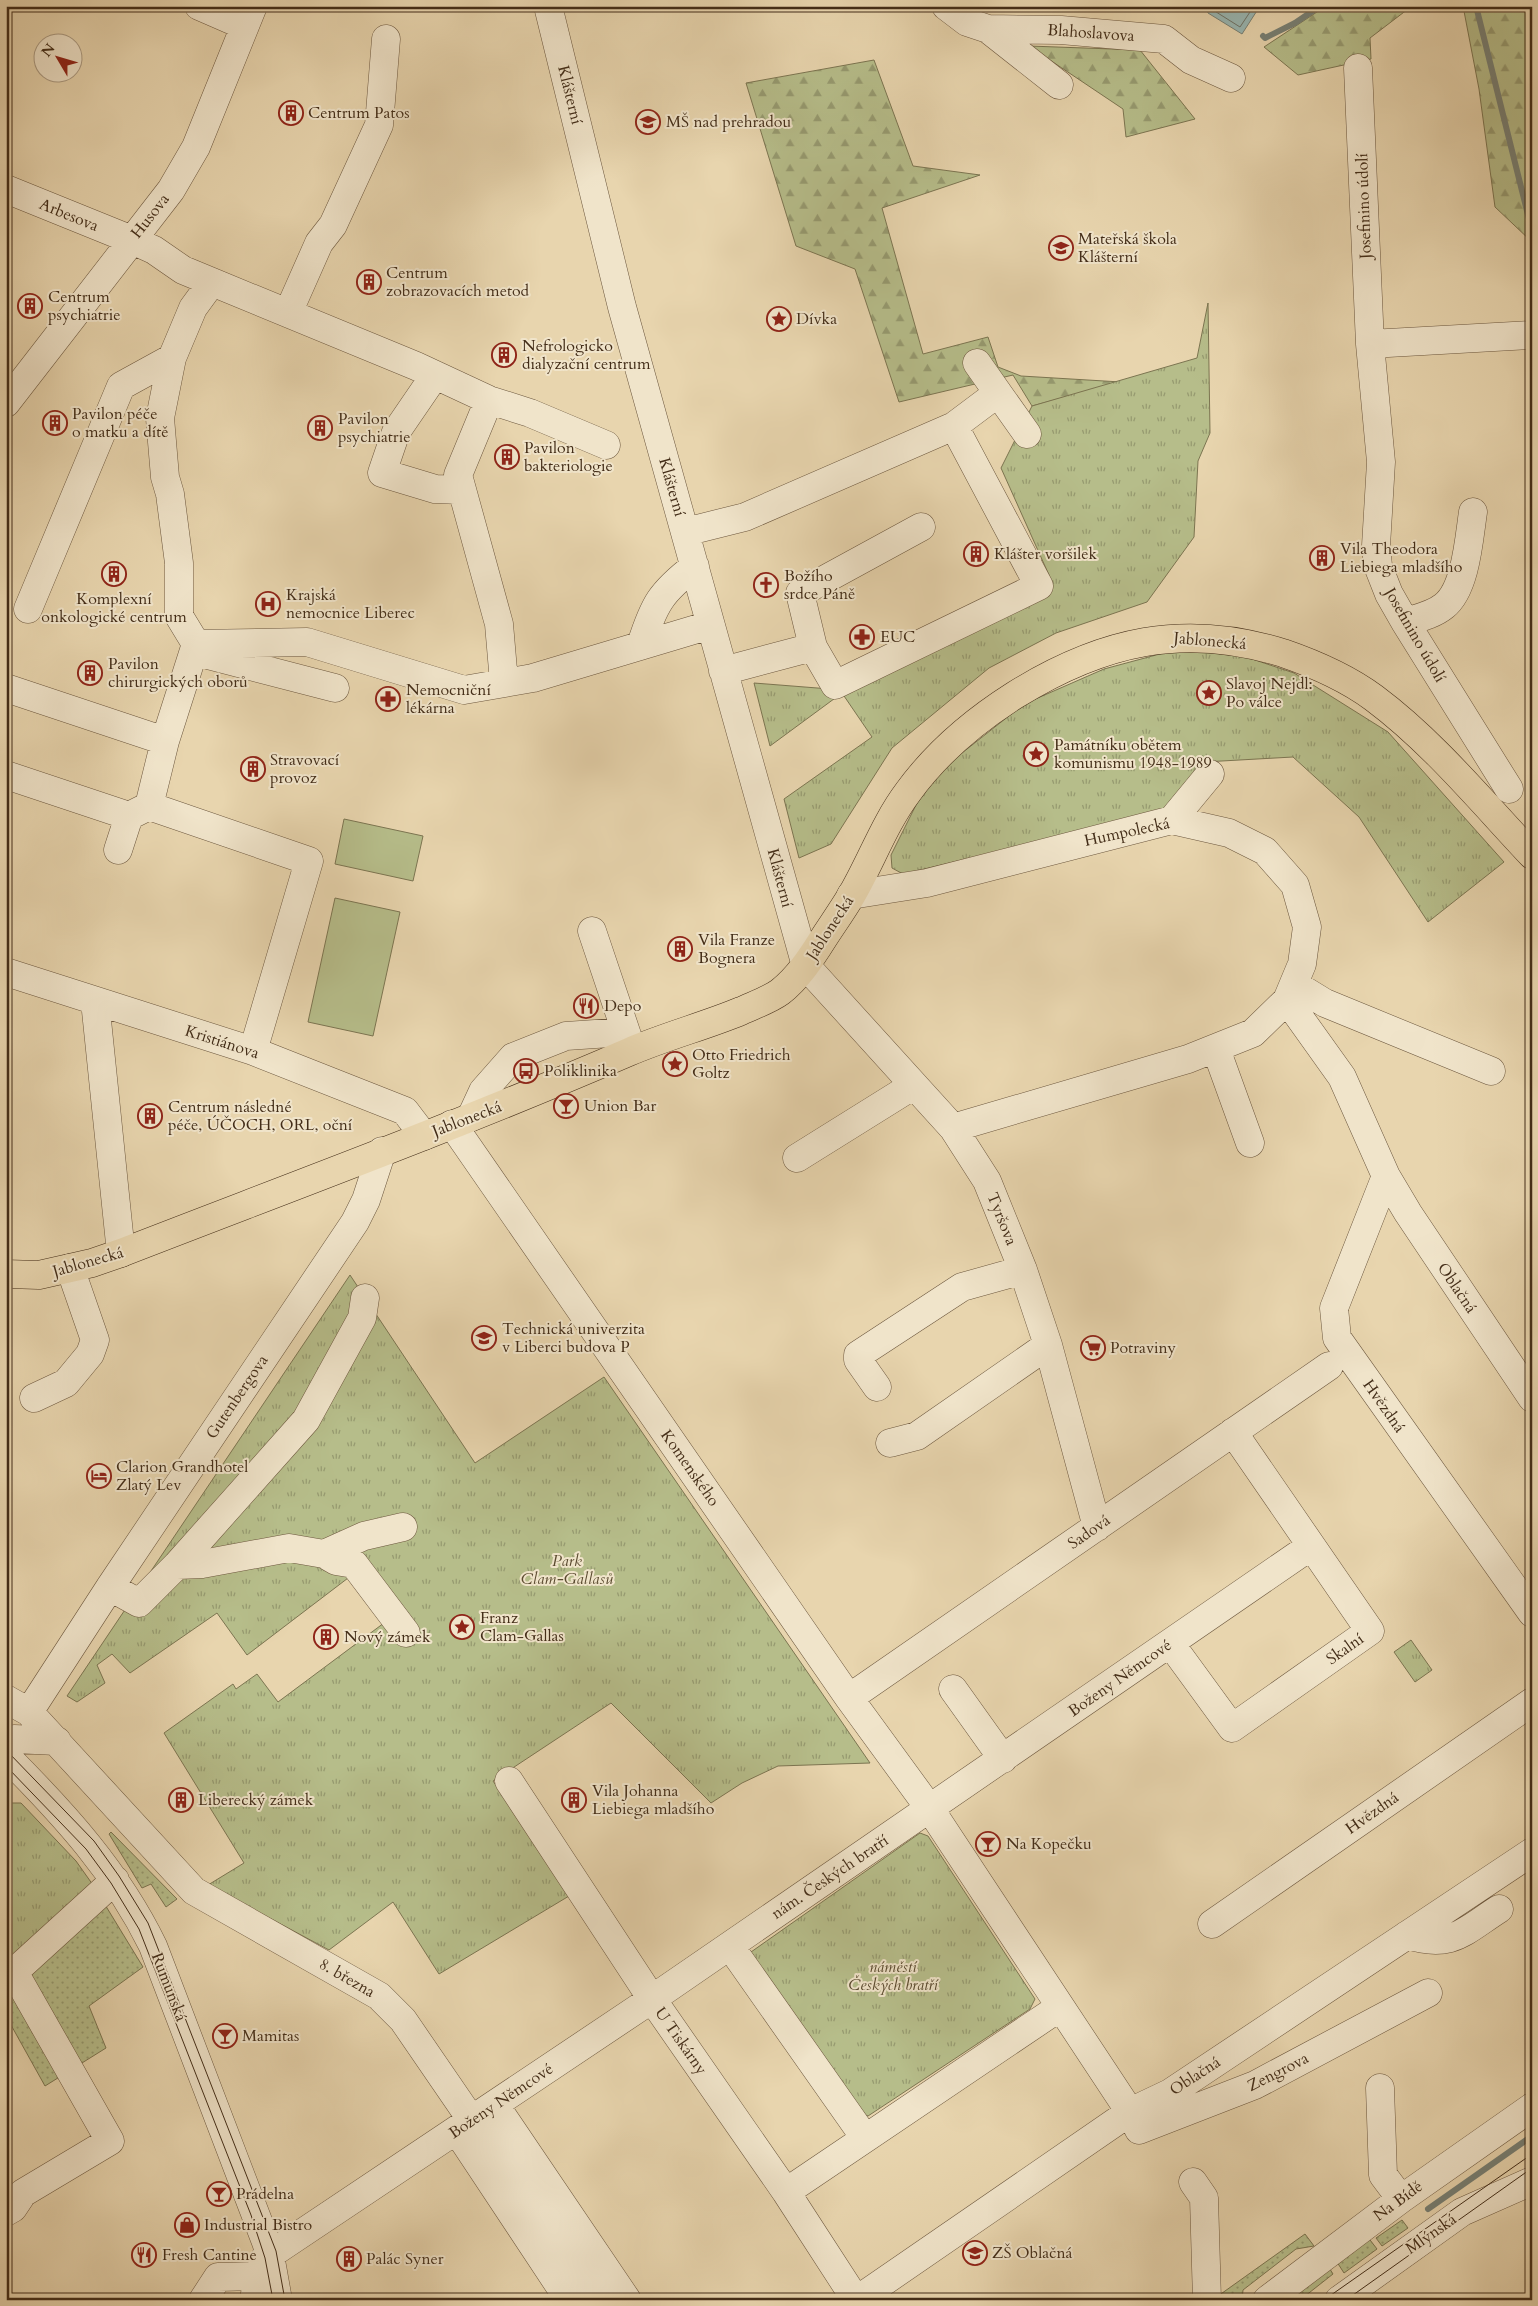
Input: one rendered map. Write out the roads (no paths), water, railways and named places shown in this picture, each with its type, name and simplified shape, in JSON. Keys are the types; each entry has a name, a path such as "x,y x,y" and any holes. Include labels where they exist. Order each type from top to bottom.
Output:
{"main road":[{"name":"Jablonecká","path":"6,1274 39,1275 121,1253 462,1121 629,1041 757,1004 779,992 806,966 852,895 877,842 908,792 930,764 958,737 992,710 1040,680 1066,667 1121,646 1169,637 1231,641 1261,646 1306,661 1340,677 1372,697 1406,723 1532,855"}],"street":[{"path":"199,6 249,16"},
{"name":"Klášterní","path":"548,6 622,307 686,532 722,671 806,966"},
{"name":"Blahoslavova","path":"946,6 966,22 988,29 1061,30 1164,40 1191,60 1231,78"},
{"name":"Husova","path":"6,403 171,190 196,147 249,16"},
{"path":"988,29 1059,85"},
{"path":"288,313 319,243 333,225 379,125 386,39"},
{"name":"Josefinino údolí","path":"1358,68 1370,344 1381,462 1376,546 1378,560 1389,594 1405,622 1509,789"},
{"name":"Arbesova","path":"6,190 132,240 154,250 183,270 435,375 489,400 530,413 606,445"},
{"path":"118,850 139,811 165,741 194,648 179,616 179,563 170,494 165,477 160,418 172,358 193,308 212,282"},
{"path":"1370,344 1532,335"},
{"path":"28,609 121,386 172,358"},
{"path":"977,363 1027,434"},
{"path":"435,375 396,432 382,473 435,489 462,490"},
{"path":"686,532 745,517 954,426 998,393"},
{"path":"489,400 458,475 498,624 504,682"},
{"path":"921,527 800,593 813,646 835,685 1039,586 954,426"},
{"path":"1405,622 1435,612 1446,606 1454,594 1461,578 1473,512"},
{"path":"641,645 651,613 659,600 673,583 695,566"},
{"path":"194,648 307,642 464,690 533,678 710,625"},
{"path":"722,671 813,646"},
{"path":"194,648 334,688"},
{"path":"6,688 165,741"},
{"path":"1172,820 1210,774"},
{"path":"6,775 139,811 309,861 253,1051"},
{"name":"Humpolecká","path":"852,895 927,883 1172,820 1229,833 1265,851 1295,885 1307,927 1302,964 1291,992 1253,1033 1188,1059 953,1128"},
{"path":"462,1121 483,1091 513,1058 566,1036 629,1041 592,932"},
{"name":"Tyršova","path":"806,966 953,1128 987,1182 1023,1270 1048,1345 1097,1527"},
{"name":"Kristiánova","path":"6,972 253,1051 405,1110 424,1136"},
{"path":"1291,992 1325,1003 1491,1071"},
{"name":"Oblačná","path":"1291,992 1342,1077 1386,1176 1426,1242 1532,1398"},
{"path":"95,1001 121,1253"},
{"path":"1216,1049 1250,1142"},
{"path":"797,1158 914,1085"},
{"name":"Komenského","path":"462,1121 849,1698 930,1809"},
{"name":"Gutenbergova","path":"14,1704 78,1635 355,1222 366,1200 382,1151"},
{"name":"Hvězdná","path":"1386,1176 1334,1308 1337,1338 1532,1613"},
{"path":"34,1398 66,1383 90,1354 95,1340 70,1268"},
{"path":"877,1386 858,1360 858,1356 962,1287 1023,1270"},
{"path":"110,1586 140,1603 177,1565 306,1420 362,1318 365,1298"},
{"path":"890,1443 917,1436 1048,1345"},
{"name":"Sadová","path":"849,1698 1329,1366"},
{"name":"Skalní","path":"1170,1643 1232,1728 1370,1631 1233,1432"},
{"path":"324,1554 364,1536 403,1527"},
{"name":"Boženy Němcové","path":"930,1809 1311,1546"},
{"path":"177,1565 202,1564 288,1548 324,1554 336,1561 354,1564 406,1633"},
{"path":"953,1689 1003,1758"},
{"name":"Hvězdná","path":"1212,1924 1532,1702"},
{"path":"9,1746 18,1728 14,1704"},
{"name":"8. března","path":"14,1704 56,1741 194,1891 379,1996 403,2020 475,2119 595,2300"},
{"path":"9,1746 56,1741"},
{"name":"Rumunská","path":"9,1746 89,1844 137,1912 153,1946 261,2277 278,2300"},
{"name":"U Tiskárny","path":"509,1781 652,1999 786,2192 857,2300"},
{"path":"930,1809 1130,2112"},
{"name":"nám. Českých bratří","path":"730,1946 930,1809"},
{"name":"Oblačná","path":"857,2300 1130,2112 1170,2093 1532,1852"},
{"path":"6,2212 13,2208 23,2193 110,2142 10,1978 115,1880"},
{"path":"1407,1935 1423,1940 1452,1940 1499,1909"},
{"path":"730,1946 865,2138"},
{"name":"Boženy Němcové","path":"261,2277 475,2119 730,1946"},
{"name":"Zengrova","path":"1130,2112 1139,2130 1256,2085 1428,1993"},
{"path":"786,2192 1060,2007"},
{"path":"1380,2088 1383,2175 1401,2198"},
{"name":"Na Bídě","path":"1267,2300 1401,2198 1532,2107"},
{"path":"475,2119 569,2300"},
{"path":"475,2119 627,2300"},
{"name":"Mlýnská","path":"1339,2300 1462,2212 1532,2181"},
{"path":"1193,2182 1204,2198 1207,2300"},
{"path":"203,2300 218,2277 261,2277"}],"water":[{"path":"1206,6 1260,6 1242,34 1208,13"}],"waterway":[{"path":"1263,36 1265,38 1295,23 1320,6"},
{"path":"1476,6 1532,231"},
{"path":"1428,2209 1532,2136"}],"tram line":[{"path":"6,1750 94,1841 119,1876 148,1923 276,2251 285,2300"},
{"path":"6,1766 86,1849 111,1883 139,1929 251,2215 265,2258 273,2300"},
{"path":"1324,2300 1532,2154"},
{"path":"1346,2300 1532,2168"}],"place":[{"name":"Centrum Patos","path":"291,113"},
{"name":"MŠ nad prehradou","path":"648,122"},
{"name":"Mateřská škola Klášterní","path":"1061,248"},
{"name":"Centrum zobrazovacích metod","path":"369,282"},
{"name":"Centrum psychiatrie","path":"30,306"},
{"name":"Dívka","path":"779,319"},
{"name":"Nefrologicko dialyzační centrum","path":"504,355"},
{"name":"Pavilon péče o matku a dítě","path":"55,423"},
{"name":"Pavilon psychiatrie","path":"320,428"},
{"name":"Pavilon bakteriologie","path":"507,457"},
{"name":"Klášter voršilek","path":"976,554"},
{"name":"Vila Theodora Liebiega mladšího","path":"1322,558"},
{"name":"Komplexní onkologické centrum","path":"114,574"},
{"name":"Božího srdce Páně","path":"766,585"},
{"name":"Krajská nemocnice Liberec","path":"268,604"},
{"name":"EUC","path":"862,637"},
{"name":"Pavilon chirurgických oborů","path":"90,673"},
{"name":"Slavoj Nejdl: Po válce","path":"1209,693"},
{"name":"Nemocniční lékárna","path":"388,699"},
{"name":"Památníku obětem komunismu 1948-1989","path":"1036,754"},
{"name":"Stravovací provoz","path":"253,769"},
{"name":"Vila Franze Bognera","path":"680,949"},
{"name":"Depo","path":"586,1006"},
{"name":"Otto Friedrich Goltz","path":"675,1064"},
{"name":"Poliklinika","path":"526,1071"},
{"name":"Union Bar","path":"566,1106"},
{"name":"Centrum následné péče, ÚČOCH, ORL, oční","path":"150,1116"},
{"name":"Technická univerzita v Liberci budova P","path":"484,1338"},
{"name":"Potraviny","path":"1093,1348"},
{"name":"Clarion Grandhotel Zlatý Lev","path":"99,1476"},
{"name":"Franz Clam-Gallas","path":"462,1627"},
{"name":"Nový zámek","path":"326,1637"},
{"name":"Liberecký zámek","path":"181,1800"},
{"name":"Vila Johanna Liebiega mladšího","path":"574,1800"},
{"name":"Na Kopečku","path":"988,1844"},
{"name":"Mamitas","path":"225,2036"},
{"name":"Prádelna","path":"219,2194"},
{"name":"Industrial Bistro","path":"187,2225"},
{"name":"ZŠ Oblačná","path":"975,2253"},
{"name":"Fresh Cantine","path":"144,2255"},
{"name":"Palác Syner","path":"349,2259"}],"park label":[{"name":"Park Clam-Gallasů","path":"567,1570"},
{"name":"náměstí Českých bratří","path":"893,1976"}]}
